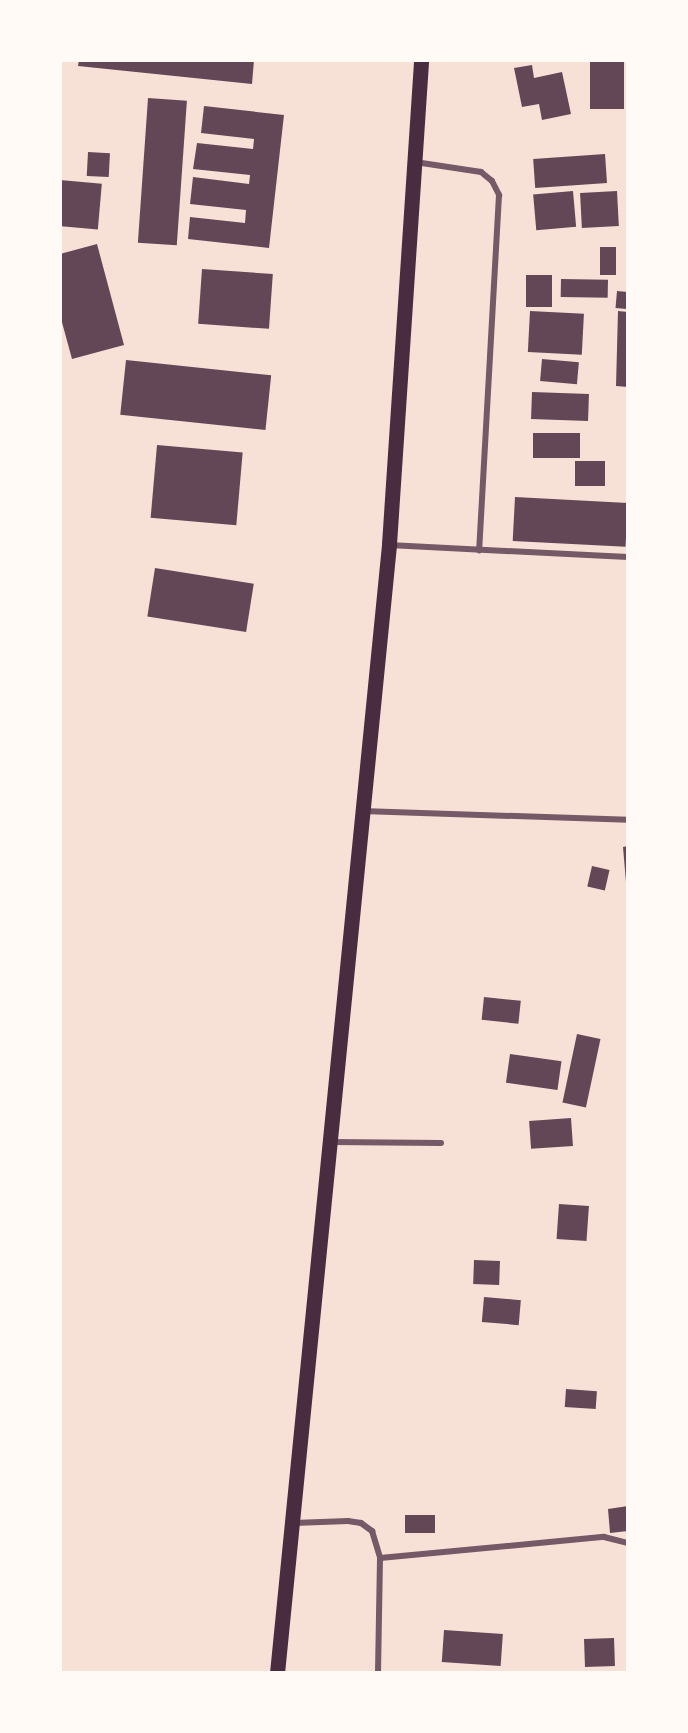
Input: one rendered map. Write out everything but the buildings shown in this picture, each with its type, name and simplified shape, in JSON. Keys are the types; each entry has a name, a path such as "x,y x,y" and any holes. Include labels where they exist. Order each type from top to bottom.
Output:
{"main road":[{"path":"277,1673 389,544 421,60"}],"street":[{"path":"413,161 481,172 492,181 499,195 479,550"},
{"path":"389,544 628,557"},
{"path":"362,811 628,820"},
{"path":"328,1142 441,1143"},
{"path":"290,1524 361,1523 372,1531 380,1558 378,1673"},
{"path":"380,1558 604,1537 628,1543"}]}
